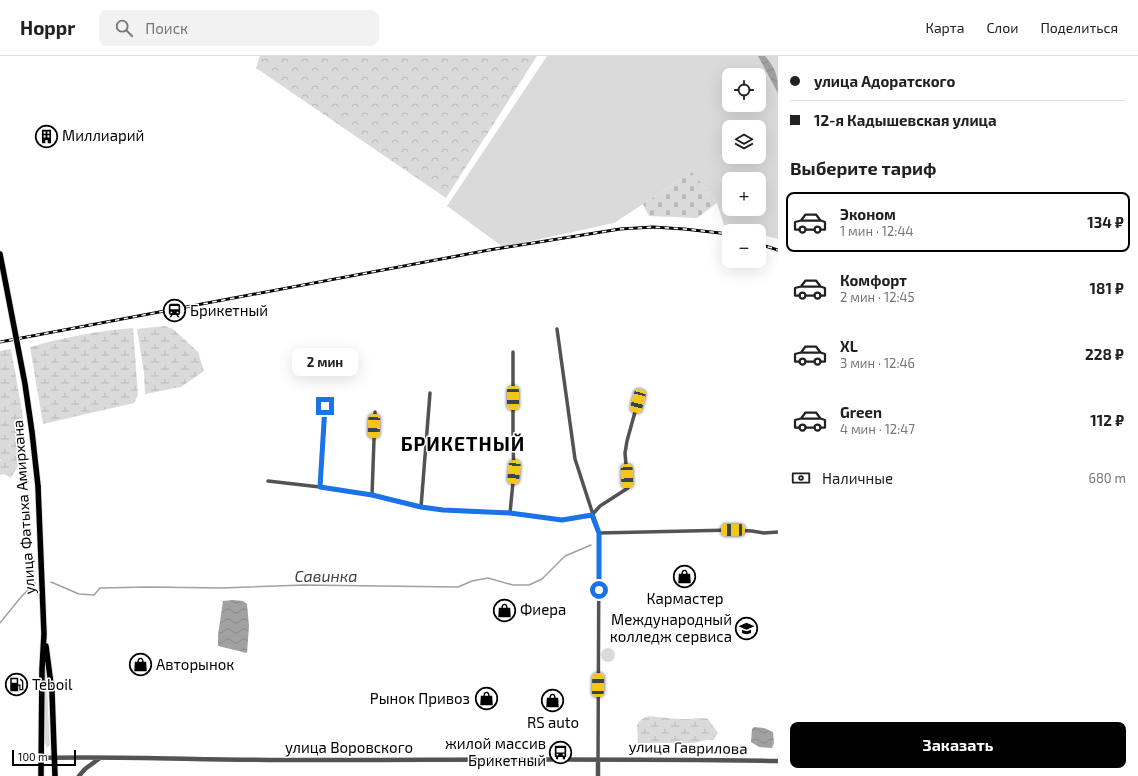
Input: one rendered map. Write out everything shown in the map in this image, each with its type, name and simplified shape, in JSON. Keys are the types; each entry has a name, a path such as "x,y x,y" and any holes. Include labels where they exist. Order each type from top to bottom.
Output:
{"main road":[{"name":"улица Фатыха Амирхана","path":"0,254 25,384 38,486 44,634 52,692 56,776"},
{"name":"улица Фатыха Амирхана","path":"41,776 42,669 44,634"}],"street":[{"path":"557,329 575,459 599,533 598,776"},
{"path":"510,513 514,472 513,352"},
{"path":"421,507 430,393"},
{"path":"268,481 372,495 421,507 443,510 510,513 562,520 592,515 600,506 628,488 625,453 638,401"},
{"path":"320,487 325,406"},
{"path":"372,495 375,412"},
{"path":"599,533 733,530 764,533 778,532"},
{"name":"улица Воровского","path":"41,758 598,760"},
{"path":"78,758 85,764 85,769"},
{"path":"79,776 85,769 100,758"},
{"name":"улица Гаврилова","path":"598,760 778,762"}],"green space":[{"path":"260,56 537,56 446,198 256,68"},
{"path":"547,56 778,56 778,239 766,236 766,224 724,224 717,203 692,172 614,223 503,247 447,206"},
{"path":"692,172 717,203 697,218 649,216 643,204"},
{"path":"165,326 173,329 198,352 204,371 181,387 145,394 144,373 137,329"},
{"path":"133,328 138,395 134,403 43,424 30,347 81,335"},
{"path":"11,349 25,428 16,433 26,451 11,478 4,474 0,475 0,351"},
{"path":"605,648 611,648 615,652 615,658 611,662 605,662 601,658 601,652"},
{"path":"46,669 50,745 47,748 45,743"},
{"path":"648,716 681,719 708,719 718,733 713,740 694,743 638,743 637,724"}],"water":[{"path":"758,56 765,56 772,65 777,77 778,93 766,71 766,68 764,68"},
{"path":"223,601 243,601 247,604 249,626 247,653 218,646 218,635"},
{"path":"754,727 764,728 773,732 774,743 772,748 759,747 751,742 752,729"}],"waterway":[{"name":"Савинка","path":"51,582 79,594 94,595 100,588 222,588 304,585 458,587 472,581 488,578 513,585 529,585 542,579 565,556 591,545"},
{"name":"Савинка","path":"0,623 21,597 35,583"}],"railway":[{"path":"0,342 489,250 620,229 653,227 722,233"},
{"path":"766,246 778,250"}],"place":[{"name":"Миллиарий","path":"47,136"},
{"name":"Брикетный","path":"175,311"},
{"name":"Кармастер","path":"685,576"},
{"name":"Фиера","path":"505,610"},
{"name":"Международный колледж сервиса","path":"747,629"},
{"name":"Авторынок","path":"140,665"},
{"name":"Teboil","path":"16,685"},
{"name":"Рынок Привоз","path":"486,699"},
{"name":"RS auto","path":"553,700"},
{"name":"жилой массив Брикетный","path":"561,753"}],"district":[{"name":"БРИКЕТНЫЙ","path":"463,444"}],"route":[{"path":"325,406 320,487 372,495 421,507 443,510 510,513 562,520 592,515 599,533 599,590"}]}
